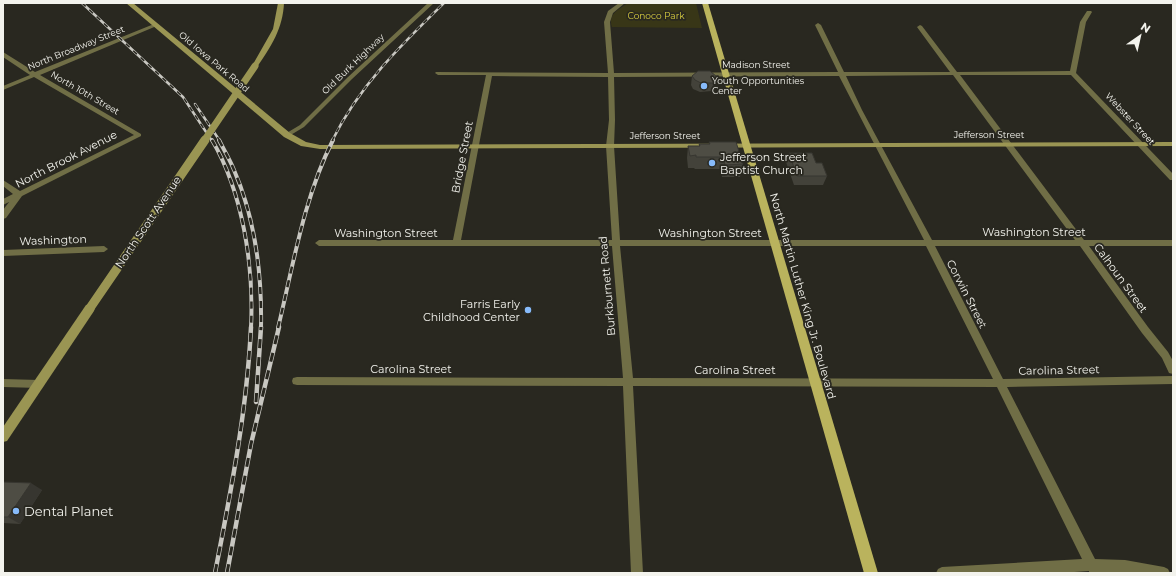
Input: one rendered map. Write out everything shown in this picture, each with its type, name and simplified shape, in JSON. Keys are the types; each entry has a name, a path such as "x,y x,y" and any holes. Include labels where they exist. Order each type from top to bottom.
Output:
{"main road":[{"name":"North Martin Luther King Jr. Boulevard","path":"704,3 776,244 814,382 871,573"}],"street":[{"name":"Old Iowa Park Road","path":"129,3 287,136"},
{"name":"North Scott Avenue","path":"3,437 255,66 280,21 281,3"},
{"name":"Old Burk Highway","path":"287,136 302,126 350,78 431,3"},
{"name":"Burkburnett Road","path":"622,3 610,12 607,22 612,120 610,146 616,243 628,381 637,573"},
{"path":"1073,73 1083,22 1089,12"},
{"name":"Corwin Street","path":"818,24 841,74 1094,569"},
{"name":"North Broadway Street","path":"3,88 156,25"},
{"name":"Calhoun Street","path":"920,27 1165,355 1173,370"},
{"name":"North 10th Street","path":"3,54 35,75 138,135"},
{"name":"Madison Street","path":"438,73 610,75 1073,73"},
{"name":"Webster Street","path":"1073,73 1173,178"},
{"name":"Bridge Street","path":"456,244 489,74"},
{"name":"North Brook Avenue","path":"3,202 138,135"},
{"name":"Jefferson Street","path":"287,136 304,144 320,147 1173,144"},
{"path":"3,182 19,194 3,216"},
{"name":"Washington Street","path":"319,243 1173,243"},
{"name":"Washington","path":"3,253 104,249"},
{"name":"Carolina Street","path":"297,381 999,382 1173,380"},
{"path":"3,383 39,384"},
{"path":"942,573 1094,569 1125,566 1164,573"}],"green space":[{"name":"Conoco Park","path":"628,3 696,3 702,28 612,27 611,19 617,10"}],"building":[{"path":"698,71 710,71 718,79 713,83 701,83 695,80 692,76"},
{"path":"709,142 736,142 743,164 725,165 723,157 690,156 688,146 700,146 699,144 710,144"},
{"path":"789,153 812,153 816,163 822,163 827,176 797,176"},
{"path":"3,482 31,483 8,517 3,517"}],"railway":[{"path":"82,3 183,97 212,141"},
{"path":"332,141 343,121 368,84 412,35 444,3"},
{"path":"195,104 220,141"},
{"path":"212,140 223,161 239,206 251,280 251,327"},
{"path":"219,140 241,188 252,227 256,248 260,288 261,327"},
{"path":"278,328 294,256 307,208 314,185 333,140"},
{"path":"215,573 242,420 251,327"},
{"path":"256,402 261,327"},
{"path":"227,573 251,444 279,327"}],"place":[{"name":"Youth Opportunities Center","path":"704,86"},
{"name":"Jefferson Street Baptist Church","path":"712,163"},
{"name":"Farris Early Childhood Center","path":"528,310"},
{"name":"Dental Planet","path":"16,511"}]}
